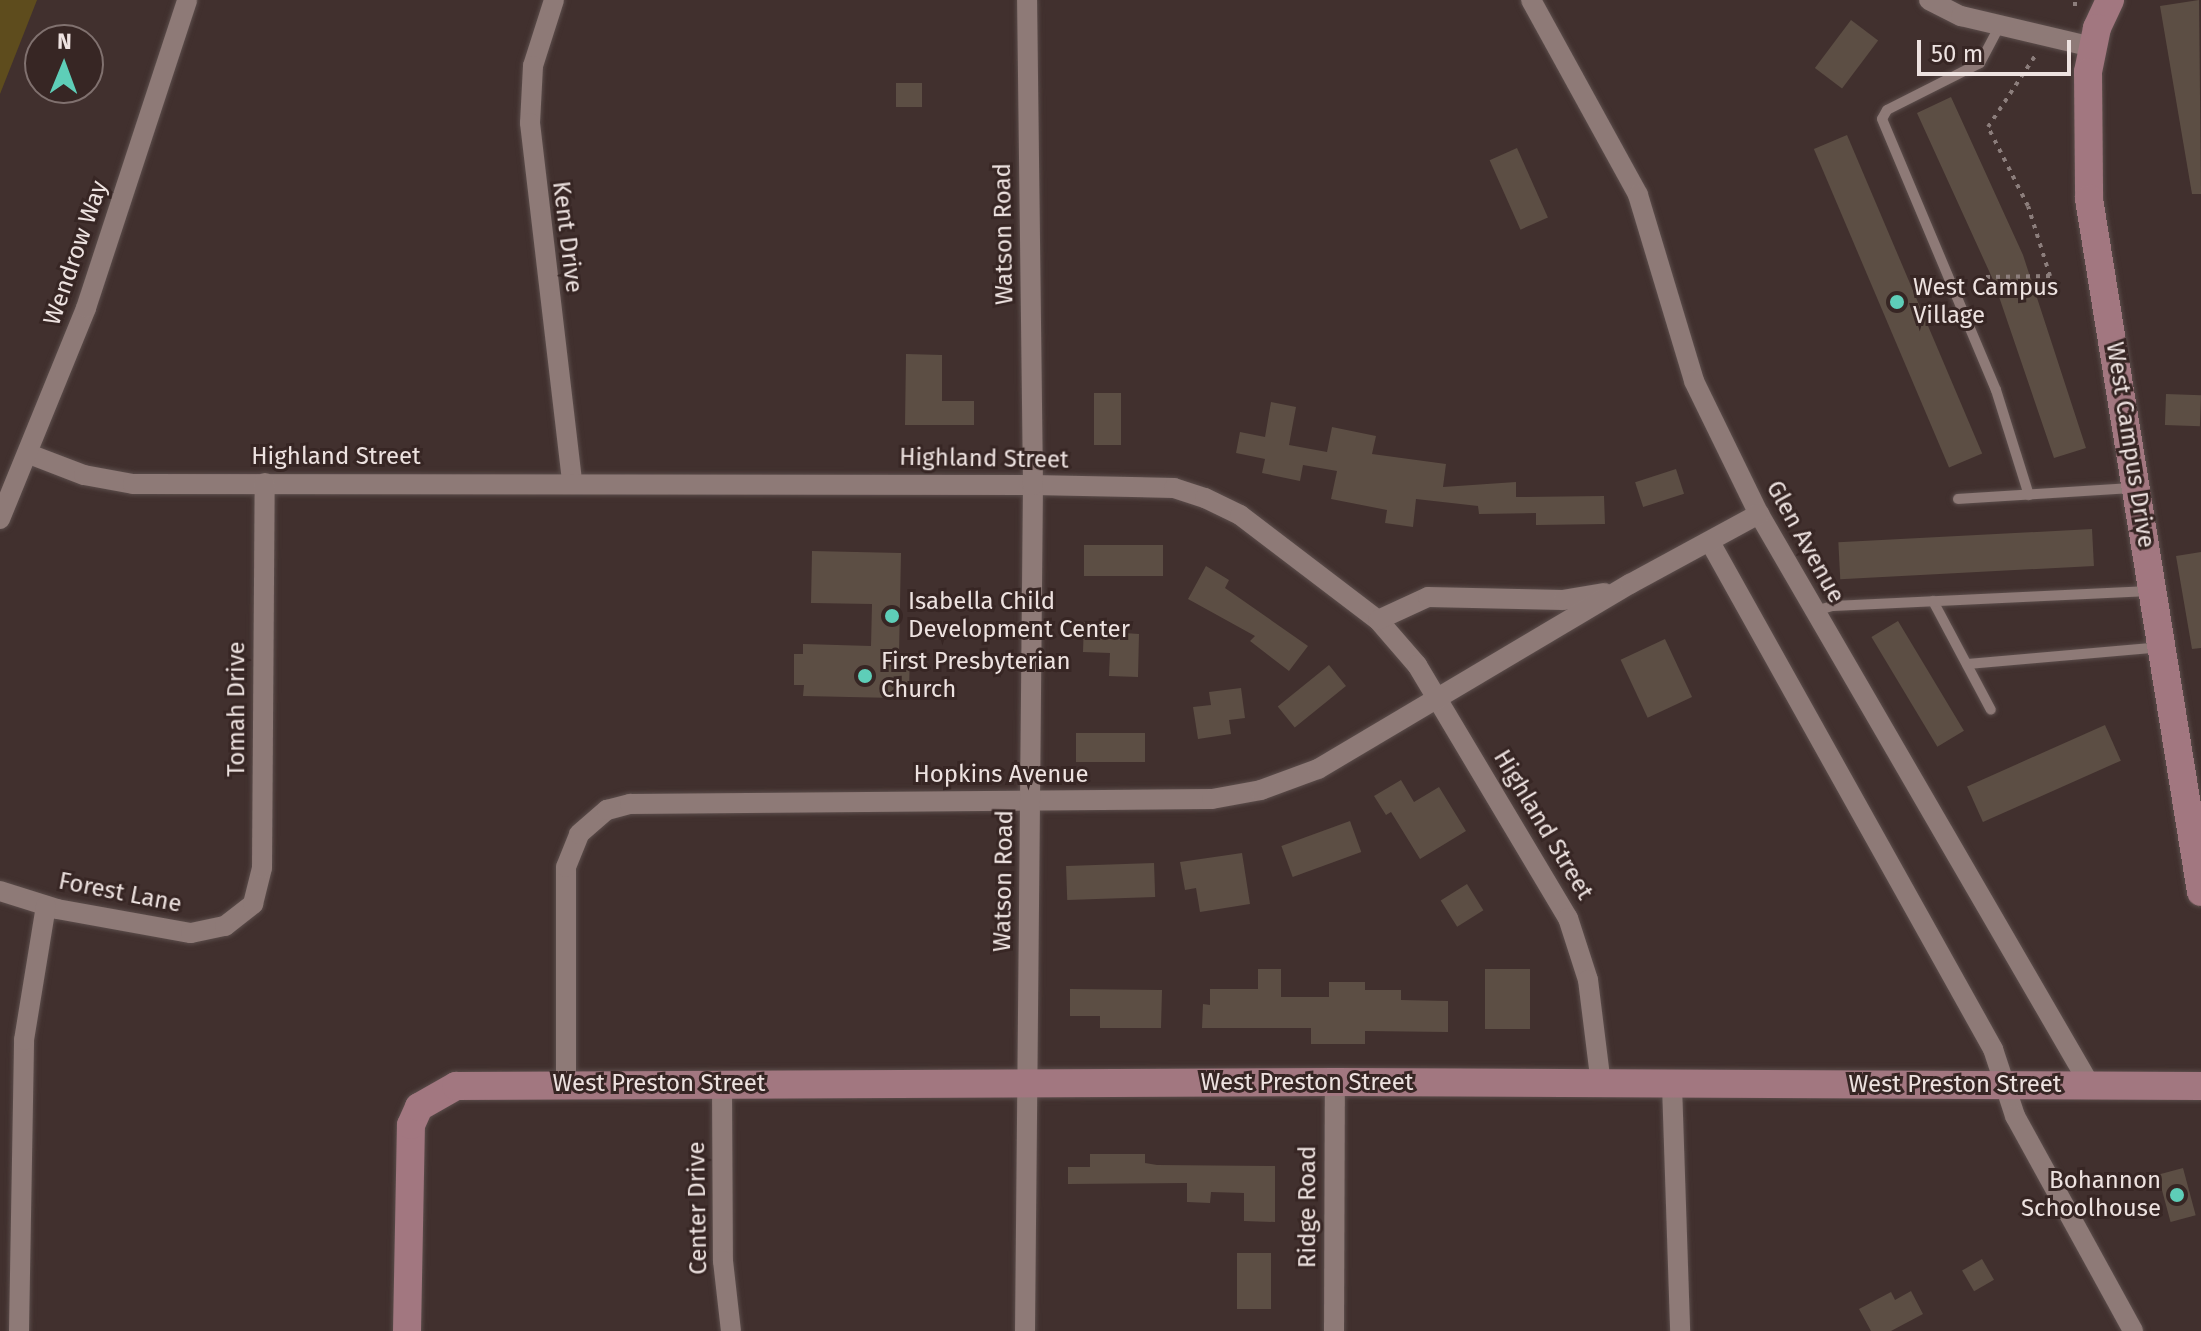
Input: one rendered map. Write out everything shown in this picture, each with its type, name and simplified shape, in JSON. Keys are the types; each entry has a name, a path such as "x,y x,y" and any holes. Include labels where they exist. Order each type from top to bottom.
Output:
{"street":[{"name":"Wendrow Way","path":"0,519 29,454 101,267 187,0"},
{"name":"Kent Drive","path":"554,0 533,66 530,135 572,482"},
{"name":"Watson Road","path":"1025,1331 1033,485 1027,0"},
{"name":"Glen Avenue","path":"1531,0 1638,195 1694,381 1759,514 2090,1085"},
{"path":"1929,0 1999,27 2092,47"},
{"name":"West Campus Drive","path":"2110,0 2092,47 2086,120 2089,199 2201,892"},
{"name":"Highland Street","path":"29,454 118,482 1033,485 1174,488 1205,498 1240,515 1378,620 1438,701 1575,932 1591,996 1601,1084"},
{"name":"Tomah Drive","path":"231,923 253,904 262,868 265,483"},
{"name":"Hopkins Avenue","path":"566,1084 566,867 579,834 596,816 630,804 1212,799 1261,790 1318,769 1438,701 1630,584 1759,514"},
{"path":"1710,542 1993,1049 2015,1116 2133,1331"},
{"name":"Hopkins Avenue","path":"1378,620 1428,597 1563,600 1630,584"},
{"name":"Forest Lane","path":"0,891 46,906 191,933 231,923"},
{"path":"19,1331 24,1040 46,906"},
{"name":"West Preston Street","path":"407,1331 409,1135 419,1107 456,1086 1335,1082 2201,1086"},
{"name":"Ridge Road","path":"1334,1331 1335,1082"},
{"name":"Center Drive","path":"722,1084 723,1247 731,1331"},
{"path":"1672,1085 1680,1331"}],"lane":[{"path":"1999,27 1980,63 1887,110 1882,119 1996,390 2029,495"},
{"path":"1958,499 2137,488"},
{"path":"1814,612 1833,606 2153,591"},
{"path":"1933,601 1991,710"},
{"path":"1967,664 2163,647"}],"path":[{"path":"1986,277 2050,276 2028,206 1988,127 2035,56"}],"shaded area":[{"path":"0,0 37,0 28,24 24,24 24,33 0,94"}],"building":[{"path":"2199,0 2201,194 2192,194 2160,6"},
{"path":"1851,20 1878,40 1842,88 1815,68"},
{"path":"896,83 922,83 922,107 896,107"},
{"path":"1951,97 2023,255 2086,448 2054,458 1994,282 1917,113"},
{"name":"West Campus Village","path":"1847,135 1982,453 1949,468 1814,149"},
{"path":"1517,148 1548,217 1521,230 1490,160"},
{"path":"906,354 942,355 942,401 974,401 974,425 905,425"},
{"path":"1094,393 1121,393 1121,445 1094,445"},
{"path":"2166,394 2201,395 2200,426 2165,425"},
{"path":"1271,402 1296,407 1289,445 1327,452 1332,427 1376,436 1372,454 1446,464 1443,487 1516,482 1516,497 1604,496 1605,524 1536,525 1536,513 1479,514 1478,506 1416,499 1413,527 1385,523 1387,510 1331,499 1337,471 1303,465 1300,481 1262,473 1265,459 1236,453 1240,432 1265,437"},
{"path":"1676,469 1684,494 1643,507 1635,482"},
{"path":"2092,529 2094,566 1840,579 1838,542"},
{"path":"1084,545 1163,545 1163,576 1084,576"},
{"path":"812,551 901,553 899,654 910,654 909,689 896,688 896,698 803,696 804,685 794,685 794,654 803,654 803,644 871,646 872,604 811,603"},
{"path":"2201,552 2201,648 2192,649 2176,556"},
{"path":"1206,566 1229,580 1225,588 1308,646 1289,671 1250,641 1255,636 1188,599"},
{"path":"1898,621 1964,731 1937,747 1871,637"},
{"path":"1084,622 1125,624 1124,633 1139,634 1138,677 1109,676 1110,653 1083,652"},
{"path":"1665,639 1692,697 1648,718 1621,660"},
{"path":"1329,665 1346,686 1295,728 1278,707"},
{"path":"1241,688 1245,718 1229,720 1231,734 1198,739 1193,707 1211,705 1209,692"},
{"path":"2105,725 2121,761 1983,822 1967,786"},
{"path":"1076,733 1145,733 1145,762 1076,762"},
{"path":"1401,780 1414,802 1439,787 1466,831 1420,859 1391,812 1386,815 1374,796"},
{"path":"1350,821 1361,852 1293,877 1281,846"},
{"path":"1242,853 1250,904 1200,912 1196,888 1185,890 1180,862"},
{"path":"1154,863 1155,897 1067,900 1066,866"},
{"path":"1467,884 1483,910 1457,927 1441,900"},
{"path":"1258,969 1281,969 1281,997 1329,997 1329,982 1365,982 1365,990 1401,990 1401,1000 1448,1001 1448,1032 1365,1031 1365,1044 1311,1044 1311,1028 1202,1028 1203,1004 1210,1005 1210,989 1258,989"},
{"path":"1485,969 1530,969 1530,1029 1485,1029"},
{"path":"1070,989 1162,990 1161,1028 1100,1028 1100,1016 1070,1016"},
{"path":"1090,1154 1145,1154 1145,1163 1157,1165 1275,1166 1275,1222 1244,1221 1244,1193 1211,1192 1210,1203 1187,1202 1187,1183 1068,1184 1068,1167 1090,1167"},
{"name":"Bohannon Schoolhouse","path":"2183,1168 2196,1215 2171,1222 2158,1175"},
{"path":"1237,1253 1271,1253 1271,1309 1237,1309"},
{"path":"1982,1259 1994,1280 1974,1291 1962,1270"},
{"path":"1911,1291 1923,1314 1891,1331 1871,1331 1859,1309 1891,1292 1895,1300"}],"place":[{"name":"West Campus Village","path":"1897,302"},
{"name":"Isabella Child Development Center","path":"892,616"},
{"name":"First Presbyterian Church","path":"865,676"},
{"name":"Bohannon Schoolhouse","path":"2177,1195"}]}
